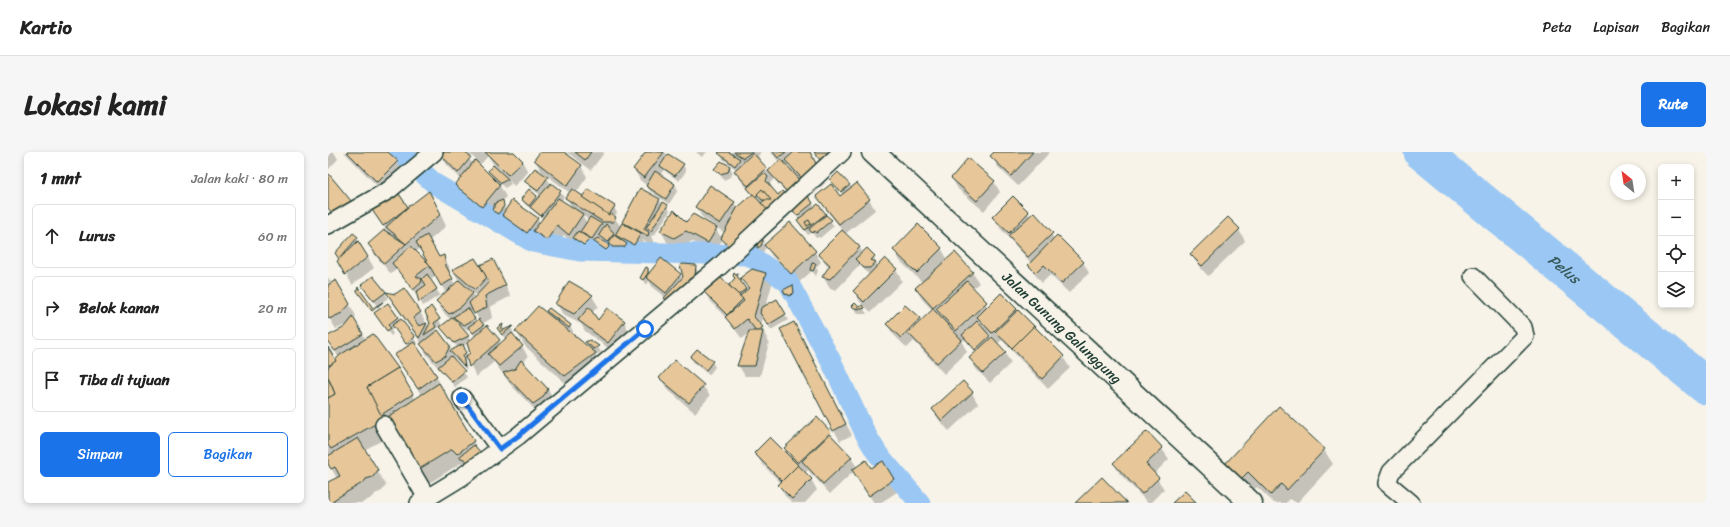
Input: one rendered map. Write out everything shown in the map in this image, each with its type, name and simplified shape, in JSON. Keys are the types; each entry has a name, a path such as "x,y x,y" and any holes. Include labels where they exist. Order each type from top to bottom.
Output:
{"street":[{"path":"384,425 423,500 460,478 518,436 719,267 842,152"},
{"name":"Jalan Gunung Galunggung","path":"873,152 1251,503"},
{"path":"328,225 389,190 433,154"},
{"path":"1411,503 1387,483 1391,472 1525,336 1523,327 1473,276"},
{"path":"462,398 500,449"}],"building":[{"path":"347,152 388,152 398,161 377,182"},
{"path":"441,152 465,152 471,157 458,173 440,154"},
{"path":"485,152 514,152 523,161 508,175"},
{"path":"540,152 564,152 582,165 567,186 534,160"},
{"path":"575,152 591,152 585,160"},
{"path":"646,152 664,152 644,178 633,169"},
{"path":"729,152 740,159 735,166 718,153"},
{"path":"734,152 752,152 743,158"},
{"path":"773,152 786,152 778,158"},
{"path":"794,152 810,152 820,171 807,184 785,160"},
{"path":"814,152 835,152 823,164"},
{"path":"994,152 1033,152 1011,176 990,156"},
{"path":"753,153 767,168 748,186 734,171"},
{"path":"668,154 684,164 675,176 660,166"},
{"path":"968,158 995,181 977,201 951,178"},
{"path":"781,159 801,181 788,193 768,171"},
{"path":"475,160 500,185 482,207 455,185"},
{"path":"721,161 730,166 728,172 720,174 714,169"},
{"path":"493,165 508,179 501,183 488,171"},
{"path":"535,168 548,177 538,191 524,181"},
{"path":"655,171 675,184 666,199 646,186"},
{"path":"838,172 850,185 841,192 830,180"},
{"path":"328,173 352,202 335,217 328,208"},
{"path":"764,173 768,177 766,181 778,195 782,191 788,197 768,214 760,204 766,199 760,193 755,197 747,188"},
{"path":"551,183 561,191 541,216 530,207"},
{"path":"857,183 870,199 839,224 816,196 831,184 840,196"},
{"path":"710,185 735,202 720,224 695,207"},
{"path":"640,188 660,199 644,229 649,232 648,236 622,222"},
{"path":"529,189 537,196 529,206 521,199"},
{"path":"572,189 616,217 613,222 603,222 565,198"},
{"path":"588,189 615,206 609,215 582,197"},
{"path":"762,189 771,200 762,200 757,194"},
{"path":"397,191 408,207 383,226 372,210"},
{"path":"429,191 441,214 406,244 386,227 408,207"},
{"path":"753,194 769,212 729,247 721,238 737,208"},
{"path":"808,196 813,203 797,216 792,209"},
{"path":"1013,196 1029,212 1009,233 992,217"},
{"path":"558,198 583,214 569,235 557,225 547,240 533,231"},
{"path":"503,200 504,206 498,214 493,211 495,203"},
{"path":"512,200 538,218 527,233 502,215"},
{"path":"663,202 668,205 651,231 646,228"},
{"path":"818,204 826,214 805,230 797,220"},
{"path":"674,210 686,222 693,214 717,228 708,243 686,231 674,238 660,231"},
{"path":"1034,212 1053,233 1028,257 1008,236"},
{"path":"826,215 832,220 816,233 815,231 812,233 809,229"},
{"path":"590,217 602,224 592,239 580,232"},
{"path":"1228,217 1240,229 1202,266 1190,254"},
{"path":"809,220 811,224 807,226 805,222"},
{"path":"790,222 816,251 791,274 764,245"},
{"path":"622,223 641,233 634,245 615,235"},
{"path":"606,224 614,233 608,242 599,235"},
{"path":"918,224 942,248 917,273 893,250"},
{"path":"384,230 406,244 384,264 368,244"},
{"path":"842,230 860,247 830,279 822,277 830,265 818,254"},
{"path":"578,231 590,239 584,245 573,238"},
{"path":"353,233 358,237 339,259 335,253"},
{"path":"427,235 439,257 444,255 446,266 453,279 441,286 416,242"},
{"path":"614,235 627,244 625,247 612,247 609,242"},
{"path":"1057,235 1084,262 1062,283 1044,265 1036,273 1028,265"},
{"path":"760,237 763,240 761,246 757,248 758,240"},
{"path":"598,238 608,244 609,247 606,250 593,241"},
{"path":"358,241 368,257 345,275 337,261"},
{"path":"411,246 430,265 416,276 422,279 421,283 413,290 392,263"},
{"path":"867,248 875,256 871,260 876,262 870,268 864,268 855,259"},
{"path":"955,252 973,272 933,308 915,288"},
{"path":"475,258 487,277 475,290 452,270"},
{"path":"661,258 681,274 666,293 646,277"},
{"path":"885,258 897,269 864,302 853,291"},
{"path":"493,259 506,285 485,296 487,307 474,314 469,303 489,282 480,265"},
{"path":"812,263 816,264 813,271 810,270"},
{"path":"680,265 696,265 695,277 689,279 690,281 670,303 664,298 683,277"},
{"path":"646,267 648,268 648,273 643,280 640,278"},
{"path":"752,269 766,273 754,317 763,327 757,332 747,319 735,329 725,317 744,301 740,296 749,288 740,278"},
{"path":"734,273 736,275 738,274 737,276 746,289 738,295 729,285 735,278 733,276"},
{"path":"427,274 437,289 419,302 416,292 426,285 422,279"},
{"path":"373,276 386,292 374,301 361,285"},
{"path":"720,277 743,299 727,315 704,292"},
{"path":"336,280 350,304 342,313 329,319 328,285"},
{"path":"459,280 473,293 462,306 449,314 436,301"},
{"path":"569,281 593,295 574,314 555,304"},
{"path":"967,281 987,302 956,331 936,309"},
{"path":"793,285 794,293 789,296 788,294 786,295 783,290"},
{"path":"358,287 373,308 383,302 372,311 357,291"},
{"path":"404,288 421,312 413,318 419,326 427,323 419,338 386,292 395,294"},
{"path":"1001,293 1017,309 992,333 977,317"},
{"path":"777,299 786,314 768,325 760,313 761,308"},
{"path":"388,303 398,317 388,325 391,328 387,331 374,313"},
{"path":"855,303 859,307 863,305 865,308 854,308 852,306"},
{"path":"905,305 920,318 901,338 886,324"},
{"path":"431,306 440,319 434,323 436,327 424,335 430,323 425,312"},
{"path":"538,306 596,353 565,376 515,331"},
{"path":"589,307 598,320 607,308 625,321 608,343 578,320"},
{"path":"468,308 475,319 464,325 453,317"},
{"path":"549,308 571,325 569,328 546,311"},
{"path":"933,309 962,340 937,363 908,333"},
{"path":"1018,310 1034,326 1012,348 995,332"},
{"path":"353,317 363,334 335,351 328,342 328,336 345,327"},
{"path":"453,317 469,336 454,343 440,327"},
{"path":"401,319 415,337 406,344 392,325"},
{"path":"479,319 484,325 473,333 468,327"},
{"path":"977,321 990,336 975,350 962,335"},
{"path":"794,322 846,424 833,431 780,329"},
{"path":"503,324 501,331 513,326 502,335 497,328"},
{"path":"487,325 500,340 469,367 466,356 470,353 467,343"},
{"path":"1034,326 1064,356 1042,379 1012,348"},
{"path":"438,330 450,346 445,356 436,361 420,344"},
{"path":"749,331 763,331 755,366 737,366"},
{"path":"512,333 523,346 499,366 488,354"},
{"path":"373,334 398,368 367,387 386,418 331,449 328,445 328,398 335,394 328,377 328,368 340,355"},
{"path":"992,337 1006,352 983,373 969,358"},
{"path":"590,340 599,346 594,349 585,342"},
{"path":"414,342 437,376 418,389 394,355"},
{"path":"463,344 466,352 463,356 465,367 450,351"},
{"path":"328,347 336,361 328,366"},
{"path":"697,349 713,361 706,370 690,357"},
{"path":"451,356 465,371 452,382 438,367"},
{"path":"521,360 548,389 542,398 533,404 503,373 515,369"},
{"path":"675,360 704,385 689,403 659,378"},
{"path":"398,368 413,394 381,415 367,387"},
{"path":"328,377 335,394 328,398"},
{"path":"963,381 973,392 942,421 932,409"},
{"path":"439,383 474,441 457,454 452,449 416,471 386,418"},
{"path":"1279,406 1325,449 1287,490 1281,484 1271,495 1248,472 1240,480 1224,465"},
{"path":"817,417 831,432 798,463 784,448"},
{"path":"1147,431 1163,448 1146,464 1159,478 1142,494 1113,463"},
{"path":"830,434 852,457 823,484 802,461"},
{"path":"770,437 798,465 782,481 754,453"},
{"path":"358,438 378,470 373,477 366,479 364,482 335,499 332,503 328,503 328,482 340,476 335,467 331,469 328,464 328,456"},
{"path":"474,445 482,454 465,469 466,460 459,457"},
{"path":"866,460 871,468 883,461 894,479 869,496 852,470"},
{"path":"798,465 812,479 792,499 778,485"},
{"path":"1102,477 1127,503 1075,503"},
{"path":"1185,491 1197,503 1172,503"}],"waterway":[{"path":"400,152 435,184 533,242 580,251 749,255 788,282 832,363 865,433 877,453 920,503"},
{"name":"Pelus","path":"1422,152 1706,386"}],"route":[{"path":"462,398 500,449 518,436 645,329"}]}
